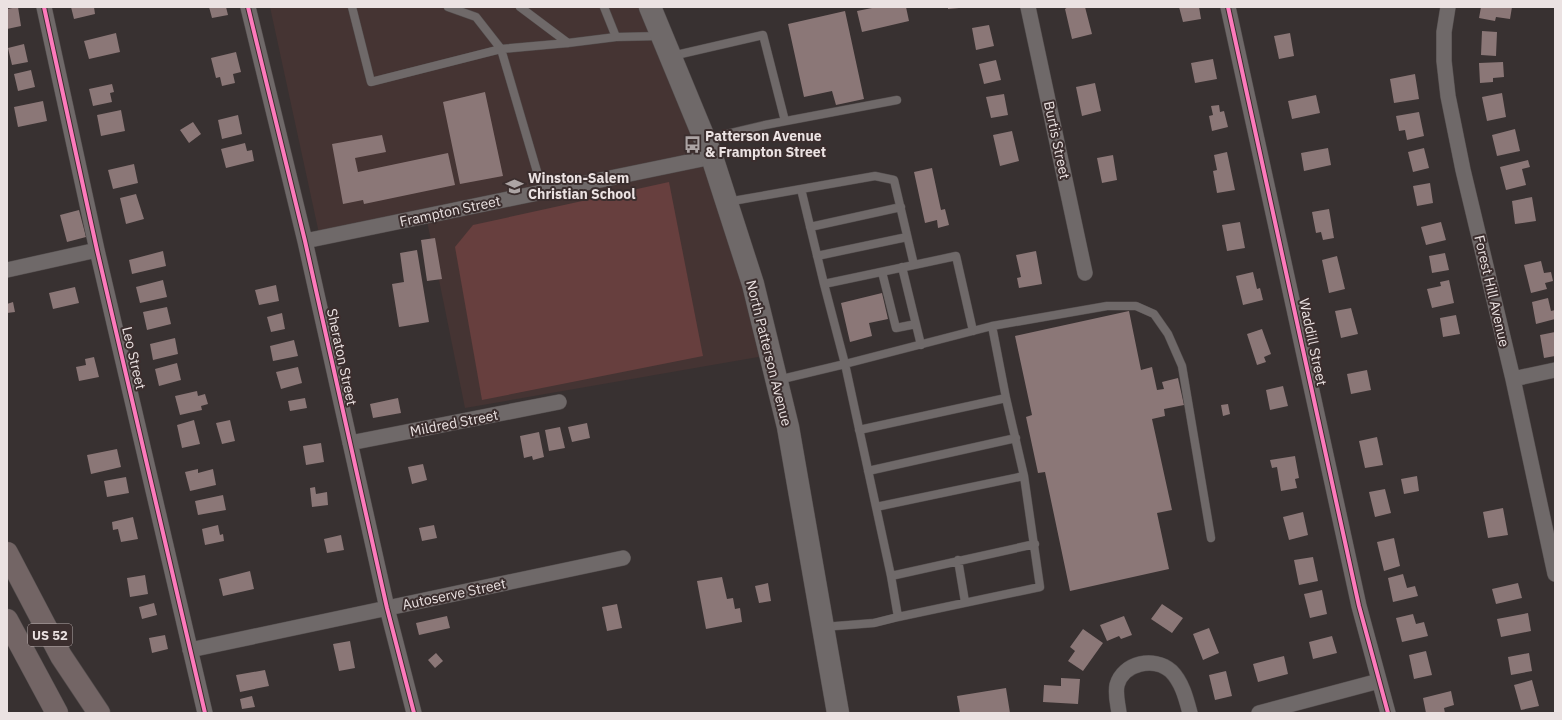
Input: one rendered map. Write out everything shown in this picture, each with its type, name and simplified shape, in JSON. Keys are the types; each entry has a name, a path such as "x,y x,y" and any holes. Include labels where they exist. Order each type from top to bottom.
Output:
{"highway":[{"name":"US 52","path":"7,553 60,656 99,713"},
{"name":"US 52","path":"7,620 57,713"}],"main road":[{"name":"North Patterson Avenue","path":"650,7 709,148 753,284 788,427 838,713"}],"street":[{"name":"Leo Street","path":"44,7 97,250 205,713"},
{"name":"Sheraton Street","path":"248,7 305,241 386,608 414,713"},
{"name":"Burtis Street","path":"1028,7 1085,273"},
{"name":"Waddill Street","path":"1228,7 1359,606 1388,713"},
{"name":"Forest Hill Avenue","path":"1448,7 1444,32 1444,61 1448,96 1463,170 1513,379 1555,574"},
{"name":"Frampton Street","path":"305,241 543,192 709,148"},
{"path":"7,270 97,250"},
{"path":"1513,379 1555,370"},
{"name":"Mildred Street","path":"350,443 559,402"},
{"name":"Autoserve Street","path":"190,650 623,558"},
{"path":"1119,713 1116,696 1117,685 1122,674 1126,670 1137,665 1148,663 1166,668 1178,680 1190,713"},
{"path":"1259,713 1379,681"}],"lane":[{"path":"352,7 371,82 502,49 616,37 662,36"},
{"path":"448,7 476,17 502,49 543,192"},
{"path":"520,7 568,43"},
{"path":"604,7 616,37"},
{"path":"671,56 763,35 785,121"},
{"path":"709,148 785,121 897,100"},
{"path":"727,202 875,176 894,180 914,265"},
{"path":"801,189 845,364 891,576 898,616"},
{"path":"810,227 900,207"},
{"path":"817,256 907,237"},
{"path":"824,284 956,256 973,331"},
{"path":"902,267 921,345"},
{"path":"882,272 896,328 916,324"},
{"path":"776,380 845,364 992,326 1107,306 1136,306 1154,314 1168,334 1182,366 1211,538"},
{"path":"823,627 874,623 898,616 1040,587 1024,476 1006,398 992,326"},
{"path":"859,430 1006,398"},
{"path":"868,471 1016,438"},
{"path":"876,508 1024,476"},
{"path":"891,576 1035,544"},
{"path":"958,560 965,602"}],"shaded area":[{"name":"Winston-Salem Christian School","path":"270,7 650,7 770,355 465,408 426,216 320,238"},
{"path":"669,182 703,356 482,400 455,247 473,225"}],"building":[{"path":"18,7 21,26 7,29 7,9"},
{"path":"71,7 94,7 95,14 74,19"},
{"path":"209,7 226,7 228,15 212,18"},
{"path":"877,7 906,7 909,21 862,32 857,11"},
{"path":"948,7 959,7 959,8 948,9"},
{"path":"1068,7 1085,7 1092,34 1072,39 1065,9"},
{"path":"1179,7 1199,7 1201,19 1183,22"},
{"path":"1481,7 1512,7 1510,19 1496,17 1495,21 1479,18"},
{"path":"845,11 864,99 836,105 832,91 804,97 788,24"},
{"path":"989,25 994,46 976,50 972,28"},
{"path":"1482,31 1497,32 1496,56 1481,55"},
{"path":"116,33 120,52 89,59 84,41"},
{"path":"1290,33 1294,56 1279,59 1274,36"},
{"path":"24,44 28,62 12,65 8,48"},
{"path":"236,52 241,72 233,74 235,83 222,86 220,77 216,78 211,58"},
{"path":"1213,59 1217,79 1195,83 1191,63"},
{"path":"996,60 1001,80 984,84 979,64"},
{"path":"1503,62 1504,77 1493,78 1493,82 1480,83 1479,63"},
{"path":"31,70 35,87 18,91 14,74"},
{"path":"1415,74 1419,99 1394,103 1390,79"},
{"path":"1095,83 1101,111 1082,116 1076,87"},
{"path":"112,84 114,92 110,93 112,102 93,106 89,89"},
{"path":"485,92 503,176 460,184 443,102"},
{"path":"1502,93 1506,117 1487,121 1482,97"},
{"path":"1004,94 1008,115 991,118 986,97"},
{"path":"1316,95 1320,113 1292,119 1288,101"},
{"path":"43,101 47,121 18,127 14,107"},
{"path":"1219,105 1220,112 1224,111 1228,127 1212,131 1209,116 1213,115 1211,106"},
{"path":"121,110 125,131 101,136 97,115"},
{"path":"1419,112 1424,136 1407,140 1405,130 1399,131 1396,116"},
{"path":"238,115 242,134 222,139 218,120"},
{"path":"193,122 201,134 189,143 180,130"},
{"path":"1515,129 1520,151 1497,156 1492,135"},
{"path":"1012,131 1019,161 1000,166 993,135"},
{"path":"382,135 386,152 355,158 358,172 448,153 455,185 364,204 363,200 343,204 332,144"},
{"path":"245,143 247,151 252,150 254,161 226,168 221,149"},
{"path":"1328,148 1331,165 1304,171 1301,153"},
{"path":"1424,148 1429,168 1413,172 1408,152"},
{"path":"1227,152 1235,190 1217,193 1213,171 1217,170 1214,155"},
{"path":"1113,155 1117,180 1102,183 1097,158"},
{"path":"1528,160 1530,167 1522,169 1526,185 1506,190 1500,167"},
{"path":"134,164 138,183 113,189 108,170"},
{"path":"932,168 941,210 945,209 949,225 938,228 937,220 925,223 914,172"},
{"path":"1430,183 1433,203 1417,206 1413,186"},
{"path":"136,194 144,219 126,224 120,198"},
{"path":"1532,197 1536,221 1515,224 1512,201"},
{"path":"1329,209 1334,238 1323,240 1321,232 1316,233 1312,212"},
{"path":"79,210 86,237 67,242 60,215"},
{"path":"1240,222 1245,248 1227,251 1222,225"},
{"path":"1441,222 1446,240 1426,245 1421,227"},
{"path":"435,238 442,279 427,281 421,240"},
{"path":"417,250 429,322 399,327 392,284 404,282 400,253"},
{"path":"163,251 166,266 132,274 129,260"},
{"path":"1036,251 1042,284 1019,288 1017,278 1021,277 1016,255"},
{"path":"1445,253 1449,270 1432,273 1429,256"},
{"path":"1337,256 1345,289 1329,293 1322,260"},
{"path":"1541,261 1544,273 1551,272 1553,281 1545,283 1547,289 1531,293 1524,265"},
{"path":"1253,272 1257,289 1260,288 1263,300 1243,305 1236,276"},
{"path":"163,280 167,297 140,303 136,287"},
{"path":"1449,280 1454,303 1432,308 1427,289 1441,286 1440,282"},
{"path":"276,285 279,301 259,305 255,290"},
{"path":"75,287 79,303 53,309 49,293"},
{"path":"882,293 888,319 869,323 872,336 850,342 841,303"},
{"path":"1548,298 1551,311 1555,310 1555,319 1536,324 1532,302"},
{"path":"13,302 15,312 7,313 7,304"},
{"path":"167,307 171,324 147,330 143,312"},
{"path":"1351,308 1358,334 1341,338 1335,311"},
{"path":"1129,311 1141,370 1152,367 1157,390 1164,389 1162,382 1178,378 1184,405 1164,409 1165,416 1152,419 1172,510 1157,513 1169,569 1070,591 1045,472 1038,473 1026,417 1032,415 1015,336"},
{"path":"282,313 285,329 271,332 267,317"},
{"path":"1456,315 1460,334 1443,337 1440,318"},
{"path":"1262,329 1271,354 1264,357 1266,362 1257,365 1247,334"},
{"path":"1555,332 1555,356 1544,358 1540,335"},
{"path":"175,338 178,354 153,360 150,344"},
{"path":"294,340 298,356 273,361 270,346"},
{"path":"94,357 99,377 79,381 76,367 86,365 85,359"},
{"path":"177,363 181,380 159,386 155,369"},
{"path":"298,367 302,383 281,389 276,372"},
{"path":"1367,370 1371,390 1351,394 1347,374"},
{"path":"1283,386 1288,406 1270,410 1266,390"},
{"path":"197,391 198,396 205,394 208,404 201,406 202,410 180,415 175,396"},
{"path":"305,398 307,408 290,411 288,401"},
{"path":"398,398 401,413 373,418 370,404"},
{"path":"1228,404 1230,414 1223,416 1221,405"},
{"path":"194,420 200,444 182,448 177,425"},
{"path":"230,420 235,441 222,444 216,423"},
{"path":"587,423 590,438 572,442 568,427"},
{"path":"560,427 565,448 549,451 545,430"},
{"path":"539,432 544,457 533,460 532,456 524,458 520,436"},
{"path":"1377,437 1383,465 1365,468 1359,441"},
{"path":"321,443 324,462 306,465 303,446"},
{"path":"117,449 121,467 91,474 87,455"},
{"path":"1295,456 1299,478 1295,479 1297,488 1281,491 1277,467 1272,468 1270,460"},
{"path":"423,464 427,480 412,484 408,467"},
{"path":"198,469 198,473 213,469 216,485 190,491 185,472"},
{"path":"1417,476 1419,491 1404,494 1401,479"},
{"path":"126,477 129,493 107,497 104,481"},
{"path":"315,487 316,494 327,492 328,505 312,507 310,488"},
{"path":"1385,489 1391,513 1375,517 1369,492"},
{"path":"223,495 226,510 198,515 195,501"},
{"path":"1503,508 1508,535 1488,538 1483,512"},
{"path":"1303,512 1308,535 1289,540 1283,517"},
{"path":"133,517 138,539 121,542 118,529 113,530 112,522"},
{"path":"218,525 220,535 223,534 224,541 205,545 202,529"},
{"path":"434,525 437,538 422,541 419,528"},
{"path":"341,535 344,550 327,553 324,539"},
{"path":"1394,538 1400,566 1384,571 1377,542"},
{"path":"1313,557 1318,581 1299,585 1294,560"},
{"path":"250,571 254,589 223,596 219,579"},
{"path":"1403,574 1407,588 1415,586 1418,596 1393,602 1388,578"},
{"path":"145,575 148,594 130,597 127,578"},
{"path":"722,577 727,599 733,598 735,609 740,608 742,622 706,629 697,581"},
{"path":"768,583 771,601 759,603 755,586"},
{"path":"1518,583 1522,598 1496,604 1492,589"},
{"path":"1322,590 1327,614 1310,618 1304,594"},
{"path":"154,603 157,615 142,619 139,607"},
{"path":"617,604 622,628 607,631 602,607"},
{"path":"1162,604 1183,618 1172,633 1151,619"},
{"path":"1528,613 1531,631 1501,637 1497,619"},
{"path":"1413,614 1416,624 1424,622 1428,636 1402,642 1396,618"},
{"path":"447,616 450,628 419,635 416,623"},
{"path":"1124,616 1132,635 1121,639 1119,636 1107,641 1100,625"},
{"path":"1209,628 1219,653 1203,660 1193,634"},
{"path":"1083,629 1103,643 1083,671 1068,661 1075,651 1070,647"},
{"path":"165,635 168,649 152,653 149,638"},
{"path":"1332,636 1337,653 1313,659 1309,642"},
{"path":"350,641 355,668 339,671 333,644"},
{"path":"1426,651 1432,675 1414,679 1409,655"},
{"path":"436,653 443,661 435,668 428,660"},
{"path":"1529,653 1532,671 1511,675 1508,657"},
{"path":"1284,656 1288,674 1258,682 1253,664"},
{"path":"265,670 269,686 240,692 236,675"},
{"path":"1226,671 1232,696 1215,700 1209,675"},
{"path":"1061,678 1080,679 1078,704 1043,702 1044,685 1061,686"},
{"path":"1532,680 1539,706 1521,710 1514,685"},
{"path":"1006,688 1010,713 960,713 957,696"},
{"path":"1451,691 1454,705 1444,708 1445,713 1426,713 1423,698"},
{"path":"252,696 255,707 242,709 240,699"}],"cycle path":[{"path":"44,7 97,250 205,713"},
{"path":"248,7 305,241 387,608 414,713"},
{"path":"1228,7 1359,606 1388,713"}],"place":[{"name":"Patterson Avenue & Frampton Street","path":"692,144"},
{"name":"Winston-Salem Christian School","path":"515,186"}]}
